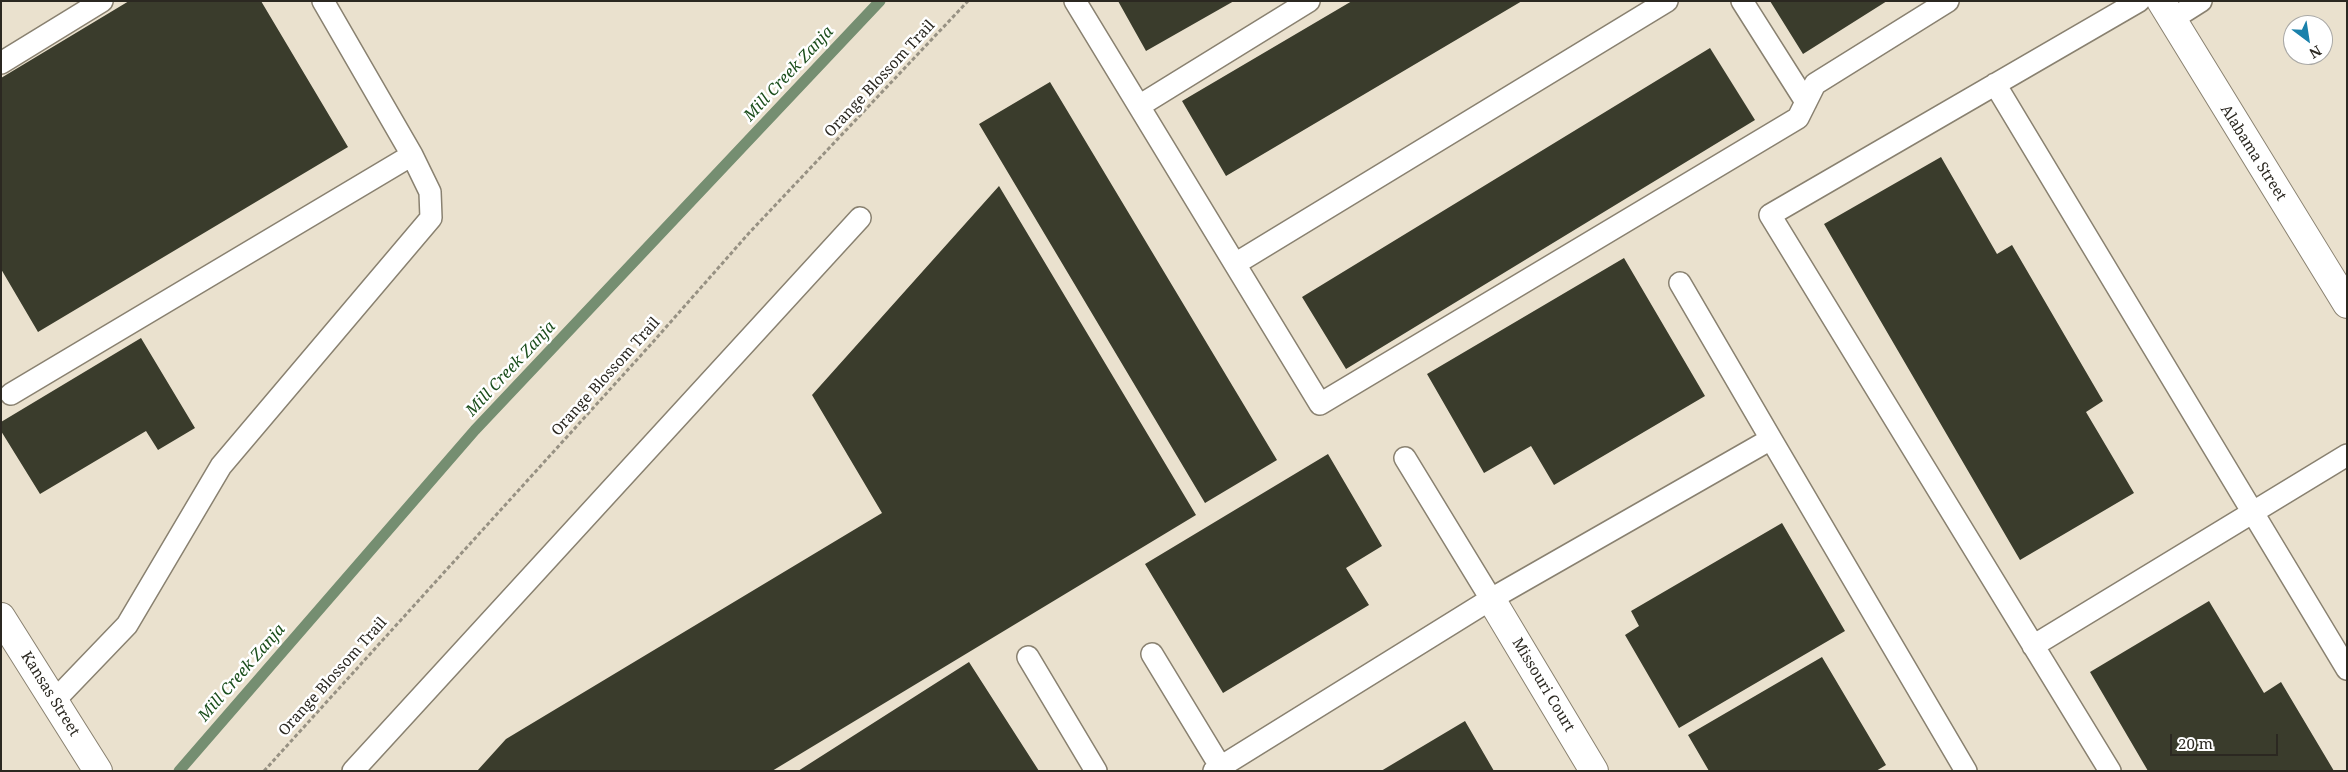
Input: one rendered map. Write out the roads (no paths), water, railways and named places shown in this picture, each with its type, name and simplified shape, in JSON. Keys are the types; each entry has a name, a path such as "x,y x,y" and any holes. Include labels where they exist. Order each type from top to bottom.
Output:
{"street":[{"name":"Alabama Street","path":"2166,10 2347,304"},
{"name":"Missouri Court","path":"1491,599 1594,771"},
{"name":"Kansas Street","path":"1,617 97,769"}],"lane":[{"path":"1,63 102,1"},
{"path":"54,701 127,625 221,466 431,218 430,192 412,155 324,1"},
{"path":"1074,1 1320,404 1798,118 1814,84 1948,1"},
{"path":"1139,106 1309,1"},
{"path":"1235,264 1666,1"},
{"path":"1742,1 1806,102"},
{"path":"2110,771 1770,215 2139,1"},
{"path":"2166,10 2201,1"},
{"path":"1995,84 2347,669"},
{"path":"4,391 412,155"},
{"path":"353,771 860,218"},
{"path":"1680,283 1966,771"},
{"path":"1152,654 1219,769 1491,599 1771,439"},
{"path":"2034,646 2347,455"},
{"path":"1405,458 1491,599"},
{"path":"1028,657 1096,771"}],"waterway":[{"name":"Mill Creek Zanja","path":"179,771 475,430 880,1"}]}
